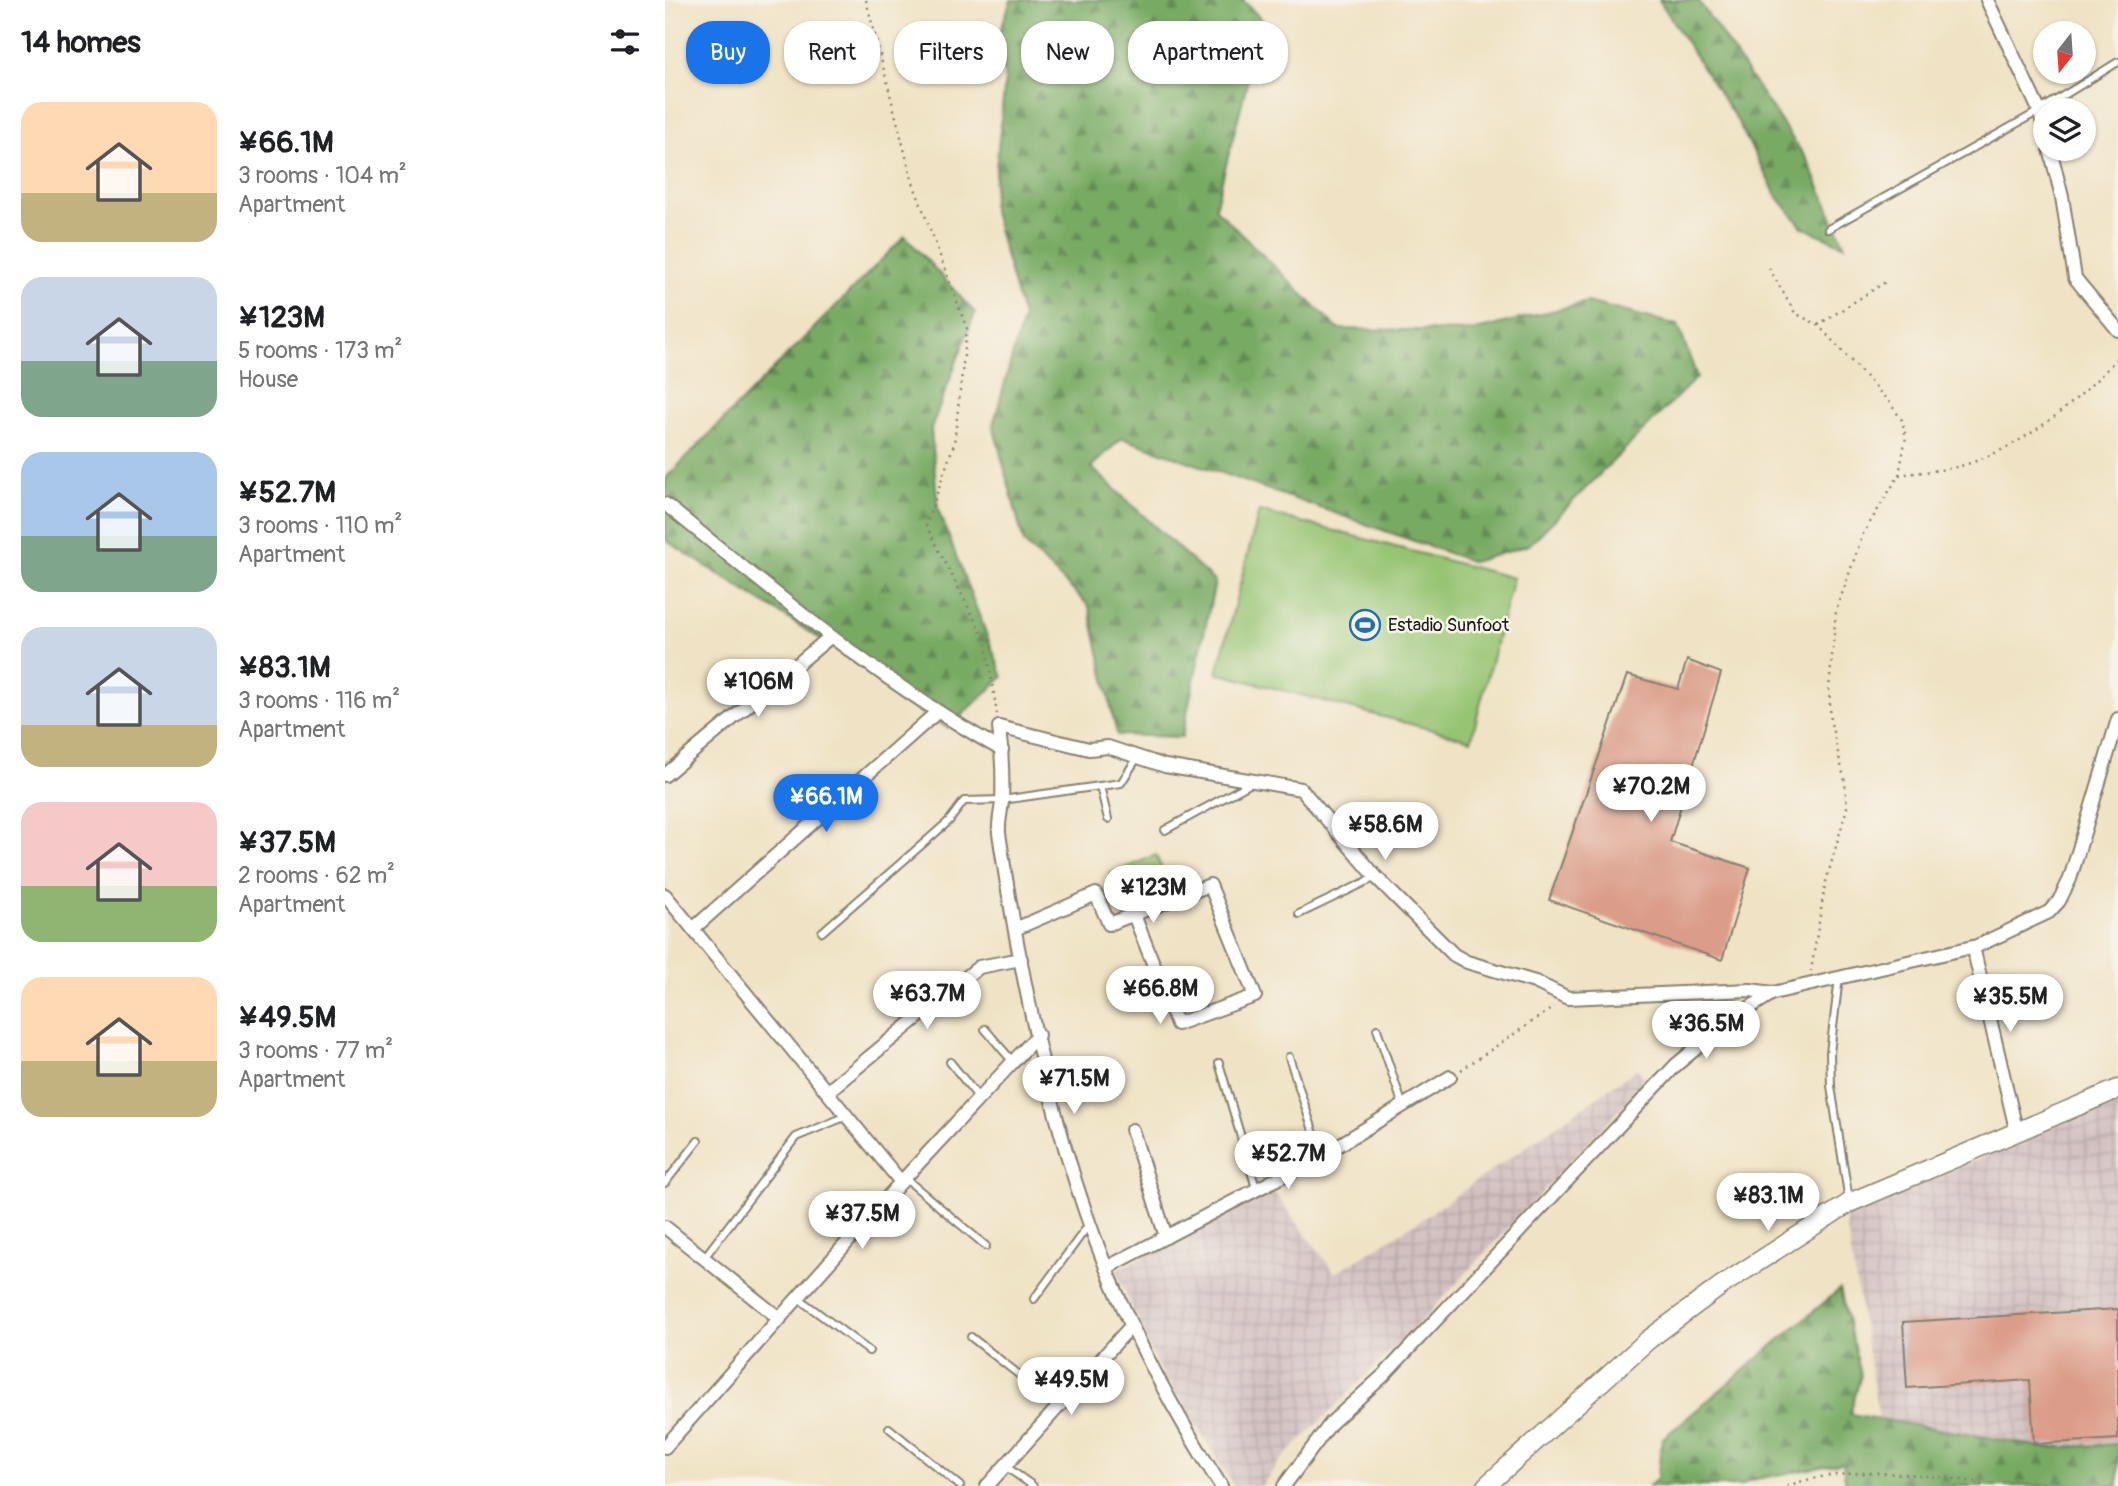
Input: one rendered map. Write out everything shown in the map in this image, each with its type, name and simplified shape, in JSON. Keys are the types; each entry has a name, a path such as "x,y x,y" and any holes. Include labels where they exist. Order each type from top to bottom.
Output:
{"street":[{"path":"1987,0 2033,98"},
{"path":"2053,161 2062,197 2075,278 2118,330"},
{"path":"665,504 829,637 936,713 1002,750"},
{"path":"665,775 829,637"},
{"path":"693,929 936,713"},
{"path":"1284,1486 1331,1423 1384,1375 1676,1065 1730,1020 1773,993 1973,947 2049,912 2059,901 2070,879 2118,719"},
{"path":"1221,1486 1183,1425 1131,1325 1106,1268 1055,1113 1015,929 999,829 1002,750 999,727 1089,749 1108,747 1165,766 1301,789 1376,877 1454,955 1467,962 1535,982 1568,998 1750,990 1773,993"},
{"path":"1015,929 1096,894 1109,924 1210,885 1255,996 1177,1024 1134,915"},
{"path":"665,895 903,1180"},
{"path":"1973,947 2016,1129"},
{"path":"827,1092 979,967 1021,959"},
{"path":"665,1447 903,1180 1038,1035"},
{"path":"1106,1268 1321,1156 1450,1077"},
{"path":"1486,1486 1648,1340 1722,1285 1849,1203 2016,1129 2118,1089"},
{"path":"1132,1130 1166,1237"},
{"path":"665,1227 780,1319"},
{"path":"987,1486 1131,1325"}],"lane":[{"path":"2059,98 2118,62"},
{"path":"1828,229 2033,113"},
{"path":"822,932 949,821 964,801 1002,800 1121,783 1137,758"},
{"path":"1165,830 1254,781"},
{"path":"1100,786 1108,820"},
{"path":"1299,914 1376,877"},
{"path":"1839,977 1833,1011 1831,1086 1849,1203"},
{"path":"985,1029 1013,1062"},
{"path":"1377,1029 1403,1106"},
{"path":"1289,1057 1321,1156"},
{"path":"950,1062 979,1098"},
{"path":"1219,1063 1256,1188"},
{"path":"704,1258 796,1137 847,1115"},
{"path":"665,1182 698,1141"},
{"path":"903,1180 986,1246"},
{"path":"1034,1299 1091,1221"},
{"path":"798,1298 869,1351"},
{"path":"971,1337 1059,1406"},
{"path":"889,1428 960,1486"},
{"path":"1005,1466 1033,1486"}],"path":[{"path":"866,0 912,180 967,329 954,444 926,525 986,642 999,727"},
{"path":"1769,268 1795,313 1818,325 1902,421 1906,437 1899,475 1863,534 1836,611 1829,689 1831,723 1845,782 1847,808 1825,885 1809,984"},
{"path":"1818,325 1887,281"},
{"path":"1899,475 1962,466 2018,440 2079,395 2118,357"},
{"path":"1450,1077 1568,998"},
{"path":"1787,1486 1847,1475 1920,1474 1977,1482 1984,1486"}],"shaded area":[{"path":"1637,1069 1647,1080 1423,1319 1277,1464 1262,1486 1234,1486 1156,1363 1116,1270 1270,1187 1335,1273 1424,1218"},
{"path":"2118,1099 2118,1444 2047,1448 1879,1419 1845,1216"}],"green space":[{"path":"1011,0 1243,0 1263,21 1128,21 1128,84 1247,84 1215,208 1338,329 1472,331 1587,302 1678,325 1697,377 1529,545 1473,562 1122,438 1091,467 1215,582 1182,737 1117,735 1089,606 1024,543 993,425 1023,318 992,208 1004,84 1007,84 1007,21 1004,21"},
{"path":"1659,0 1698,0 1809,163 1845,246 1802,227 1776,195 1738,122"},
{"path":"905,236 975,313 931,429 938,509 1003,677 948,728 921,713 864,667 665,540 665,479"},
{"name":"Estadio Sunfoot","path":"1259,511 1513,578 1471,740 1217,673"},
{"path":"1156,855 1171,891 1124,910 1110,874"},
{"path":"1840,1289 1861,1375 1850,1414 2047,1448 2118,1444 2118,1486 1846,1486 1843,1463 1750,1480 1741,1486 1649,1486 1657,1479 1662,1439"}],"building":[{"path":"1687,660 1721,673 1670,842 1750,868 1722,960 1549,900 1627,675 1678,689"},
{"path":"2118,1309 2118,1439 2034,1444 2030,1380 1907,1388 1903,1322"}],"place":[{"name":"Estadio Sunfoot","path":"1365,625"}]}
